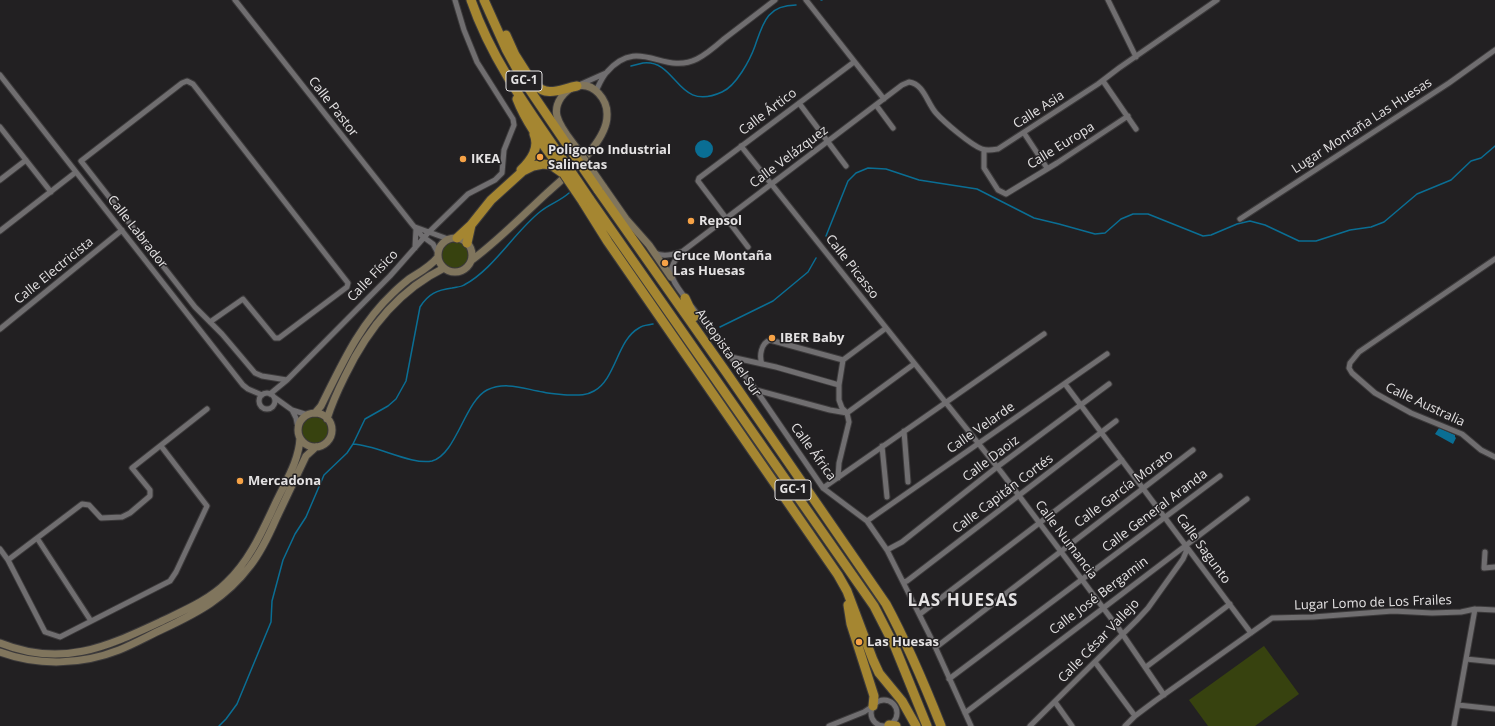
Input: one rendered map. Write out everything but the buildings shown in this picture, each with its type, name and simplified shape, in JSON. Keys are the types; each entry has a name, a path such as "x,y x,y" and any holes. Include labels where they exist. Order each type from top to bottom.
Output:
{"highway":[{"name":"Autopista del Sur","path":"471,0 482,29 501,66 564,170 874,606 896,647 927,726"},
{"name":"Autopista del Sur","path":"484,0 512,62 523,80 601,188 886,604 921,675 941,726"},
{"path":"490,0 515,55 560,124"},
{"path":"532,82 538,88 550,93 577,86"},
{"path":"512,84 522,112 564,170"},
{"path":"453,239 471,225 490,200 527,164 536,148 536,139 530,124"},
{"path":"515,177 533,166 543,164 551,165 564,170"},
{"path":"586,200 613,249 838,575 847,591 879,673 902,701 916,726"},
{"path":"626,219 694,317 716,351 726,372"},
{"path":"469,245 471,225"},
{"path":"685,298 694,317"},
{"path":"838,575 847,598 851,624 874,696 874,706"}],"street":[{"name":"Calle Pastor","path":"235,0 415,228 424,238 434,244 438,255"},
{"name":"Calle Físico","path":"272,396 390,276 428,233 468,194 495,180 502,173 504,150 514,125 514,119 477,62 464,30 455,0"},
{"path":"596,91 606,73 616,63 629,56 637,55 667,62 680,63 697,59 774,0"},
{"path":"806,0 884,99"},
{"path":"1108,0 1136,57"},
{"name":"Calle Asia","path":"984,150 998,149 1024,133 1103,81 1119,68 1217,0"},
{"name":"Lugar Montaña Las Huesas","path":"1240,219 1449,83 1495,50"},
{"name":"Calle Ártico","path":"726,218 698,181 698,178 799,103 853,60"},
{"path":"576,152 560,124 557,112 560,100 566,92 606,73"},
{"name":"Calle Labrador","path":"0,75 243,385 248,389 262,395"},
{"path":"210,322 243,299 275,338 279,338 347,287 348,283 193,84 187,81 182,83 81,161 195,308 222,334 255,373 262,376 287,380"},
{"path":"1103,81 1136,129"},
{"name":"Calle Velázquez","path":"671,277 670,267 673,260 682,251 908,82 918,85 940,118 976,146 984,150"},
{"path":"438,255 439,261 444,268 449,271 460,272 465,269 472,260 492,245 592,150 605,126 607,116 606,107 602,96 596,91 583,86 577,86"},
{"path":"799,103 846,166"},
{"path":"876,105 893,128"},
{"name":"Calle Europa","path":"984,150 984,168 998,190 1006,194 1057,163 1128,116"},
{"path":"0,127 50,192"},
{"path":"1024,133 1047,168"},
{"name":"Calle Picasso","path":"741,146 914,364 946,402"},
{"path":"0,180 26,160"},
{"path":"0,231 76,172"},
{"path":"601,188 626,219 640,233 671,277"},
{"path":"726,218 748,247"},
{"name":"Calle Pastor","path":"415,228 453,239"},
{"path":"414,248 415,228"},
{"name":"Calle Electricista","path":"0,329 122,230"},
{"path":"298,428 302,419 312,414 321,406 357,335 374,312 393,292 409,279 432,265 438,255 441,245 453,239 482,248 492,245"},
{"path":"469,245 473,256 472,260"},
{"name":"Calle Velázquez","path":"654,252 659,255 666,255 682,251"},
{"name":"Calle Australia","path":"1495,259 1359,352 1350,363 1349,368 1352,373 1375,393 1411,413 1462,434 1481,450 1495,457"},
{"path":"327,418 332,403 355,356 380,318 415,285 444,268"},
{"name":"Calle África","path":"671,277 685,298 756,390 823,488 867,521 886,550 920,614 971,726"},
{"path":"838,478 839,463 849,422 847,413 842,408 839,400 839,384 843,360 886,328"},
{"path":"823,488 1044,334"},
{"path":"749,361 760,354 766,341 770,340 843,360"},
{"path":"760,354 762,364"},
{"name":"Calle Velarde","path":"867,521 1108,354"},
{"path":"731,357 839,384"},
{"path":"756,390 830,410 847,413 914,364"},
{"name":"Calle Sagunto","path":"1065,384 1251,633"},
{"name":"Calle Daoiz","path":"886,550 902,542 997,467 1109,384"},
{"path":"0,652 30,660 55,662 96,658 119,650 194,614 215,602 234,585 250,566 264,545 306,456 316,447 326,443 332,434 332,428 327,418 322,415 292,410 272,396 265,394 262,395 259,401 261,406 268,409 286,406"},
{"path":"272,396 275,403 273,407"},
{"name":"Calle Numancia","path":"946,402 1103,607 1164,695"},
{"path":"8,560 82,504 89,505 101,518 122,517 130,513 150,496 150,490 132,468 207,408"},
{"path":"0,643 32,653 55,654 95,649 117,642 190,608 208,597 226,582 244,563 256,543 293,467 299,451 300,438 296,418 292,410"},
{"name":"Calle Capitán Cortés","path":"903,582 907,581 1116,421"},
{"path":"904,431 908,482"},
{"path":"300,438 304,443 316,447"},
{"path":"0,549 8,560 45,632 60,637 170,580 176,572 207,506 161,446"},
{"path":"882,446 887,497"},
{"name":"Calle García Morato","path":"935,646 939,645 1193,450"},
{"path":"920,614 1122,460"},
{"name":"Calle General Aranda","path":"949,679 1220,476"},
{"name":"Calle José Bergamin","path":"965,713 1247,499"},
{"path":"37,538 91,621"},
{"name":"Calle César Vallejo","path":"1030,726 1148,608 1183,559 1186,552 1186,545"},
{"path":"1486,552 1484,568 1495,567"},
{"path":"1172,556 1176,558 1177,566"},
{"path":"1183,559 1188,557 1196,558"},
{"path":"1146,667 1230,604"},
{"path":"1454,726 1475,609"},
{"name":"Lugar Lomo de Los Frailes","path":"1251,633 1272,618 1313,617 1393,611 1432,613 1461,612 1475,609 1495,610"},
{"path":"1125,726 1135,716 1251,633"},
{"path":"1466,658 1495,662"},
{"path":"1095,662 1135,716"},
{"path":"829,726 864,712 880,701 888,701 895,707 896,715 893,722 888,726 876,723 872,717 872,709 874,706"},
{"path":"1055,702 1072,726"},
{"path":"1458,705 1495,709"}],"green space":[{"path":"455,242 464,246 468,255 464,264 455,268 446,264 442,255 446,246"},
{"path":"315,417 324,421 328,430 324,439 315,443 306,439 302,430 306,421"},
{"path":"1264,646 1299,694 1255,726 1208,726 1189,700"}],"water":[{"path":"704,140 710,143 713,149 710,155 704,158 698,155 695,149 698,143"},
{"path":"1439,428 1455,435 1456,438 1453,444 1435,434"}],"waterway":[{"path":"631,66 643,63 655,64 664,69 686,91 695,96 707,97 722,92 732,84 746,65 753,52 764,23 772,12 778,8 796,5"},
{"path":"826,236 848,181 856,173 868,168 886,169 919,180 977,189 1034,218 1095,234 1105,233 1121,219 1133,214 1148,214 1203,236 1211,235 1237,224 1250,221 1265,225 1299,241 1316,241 1350,230 1371,227 1384,222 1417,194 1451,180 1471,161 1481,158 1495,146"},
{"path":"219,726 237,704 271,622 272,601 283,560 295,534 306,517 324,475 347,453 365,419 388,406 396,399 406,381 420,307 433,293 464,285 475,278 485,270 531,219 569,193"},
{"path":"720,327 773,301 808,272 816,258"},
{"path":"353,444 362,445 404,458 432,461 440,457 448,449 472,405 479,396 487,390 494,387 508,386 567,395 591,393 607,378 626,341 632,334 642,326 653,324"}],"place":[{"name":"Poligono Industrial Salinetas","path":"540,157"},
{"name":"IKEA","path":"463,159"},
{"name":"Repsol","path":"691,221"},
{"name":"Cruce Montaña Las Huesas","path":"665,263"},
{"name":"IBER Baby","path":"772,338"},
{"name":"Mercadona","path":"240,481"},
{"name":"Las Huesas","path":"859,642"}],"district":[{"name":"LAS HUESAS","path":"963,601"}]}
